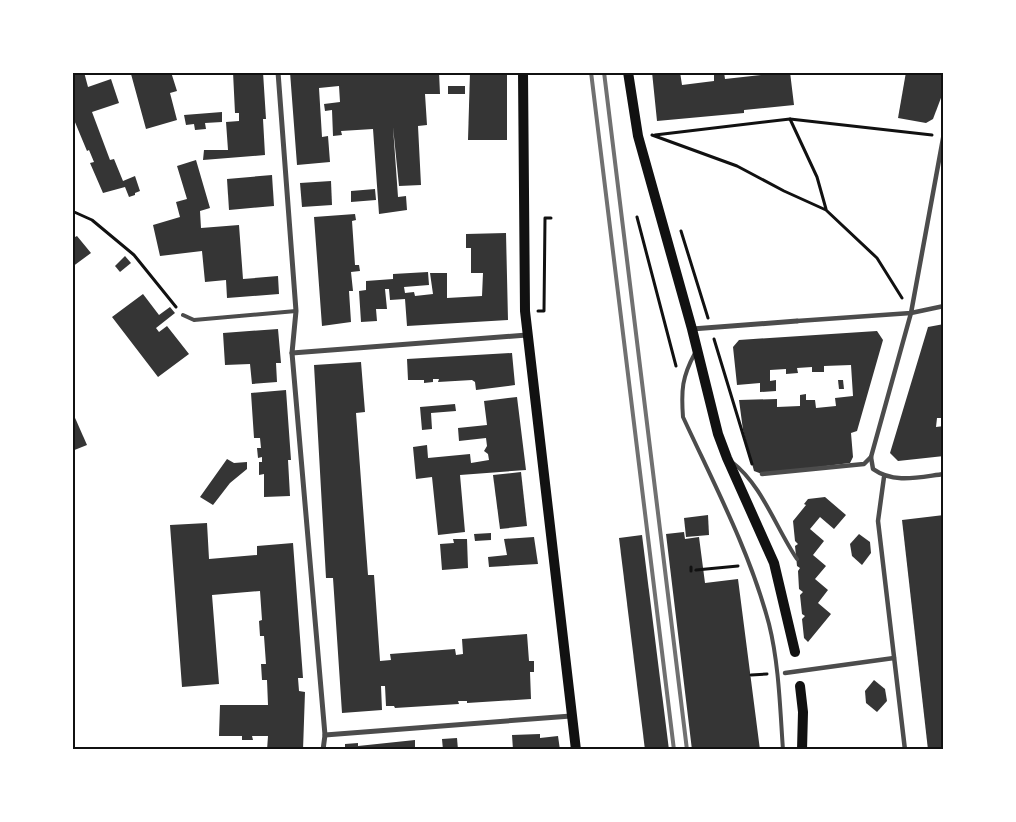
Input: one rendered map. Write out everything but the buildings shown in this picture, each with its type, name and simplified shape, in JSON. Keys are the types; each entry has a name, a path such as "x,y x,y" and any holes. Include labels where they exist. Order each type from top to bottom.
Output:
{"main road":[{"path":"524,72 524,254 527,335 576,750"},
{"path":"628,72 638,136 692,329 696,351 727,458 774,563 795,652"},
{"path":"800,686 803,712 802,750"}],"street":[{"path":"278,72 296,310 292,353 325,735 323,750"},
{"path":"943,134 911,313 871,457 873,469 884,477 898,478 944,474"},
{"path":"692,329 911,313 944,306"},
{"path":"292,353 527,335"},
{"path":"762,474 864,464 871,457"},
{"path":"884,477 878,521 905,750"},
{"path":"785,673 894,658"},
{"path":"325,735 571,716"}],"lane":[{"path":"183,315 194,320 296,310"},
{"path":"696,351 686,369 681,390 683,416 749,564 769,626 776,673 783,750"},
{"path":"727,458 741,469 797,559"}],"path":[{"path":"638,136 790,120 943,134"},
{"path":"790,120 817,177 826,210"},
{"path":"652,135 737,166 784,191 826,210 877,258 911,313"},
{"path":"72,211 92,220 134,254 183,315"},
{"path":"637,217 666,319 681,390"},
{"path":"544,311 545,218 551,218"},
{"path":"711,327 753,468 756,472 762,474"},
{"path":"696,570 749,564"},
{"path":"751,676 776,673"}],"railway":[{"path":"591,72 674,750"},
{"path":"604,72 687,750"}]}
